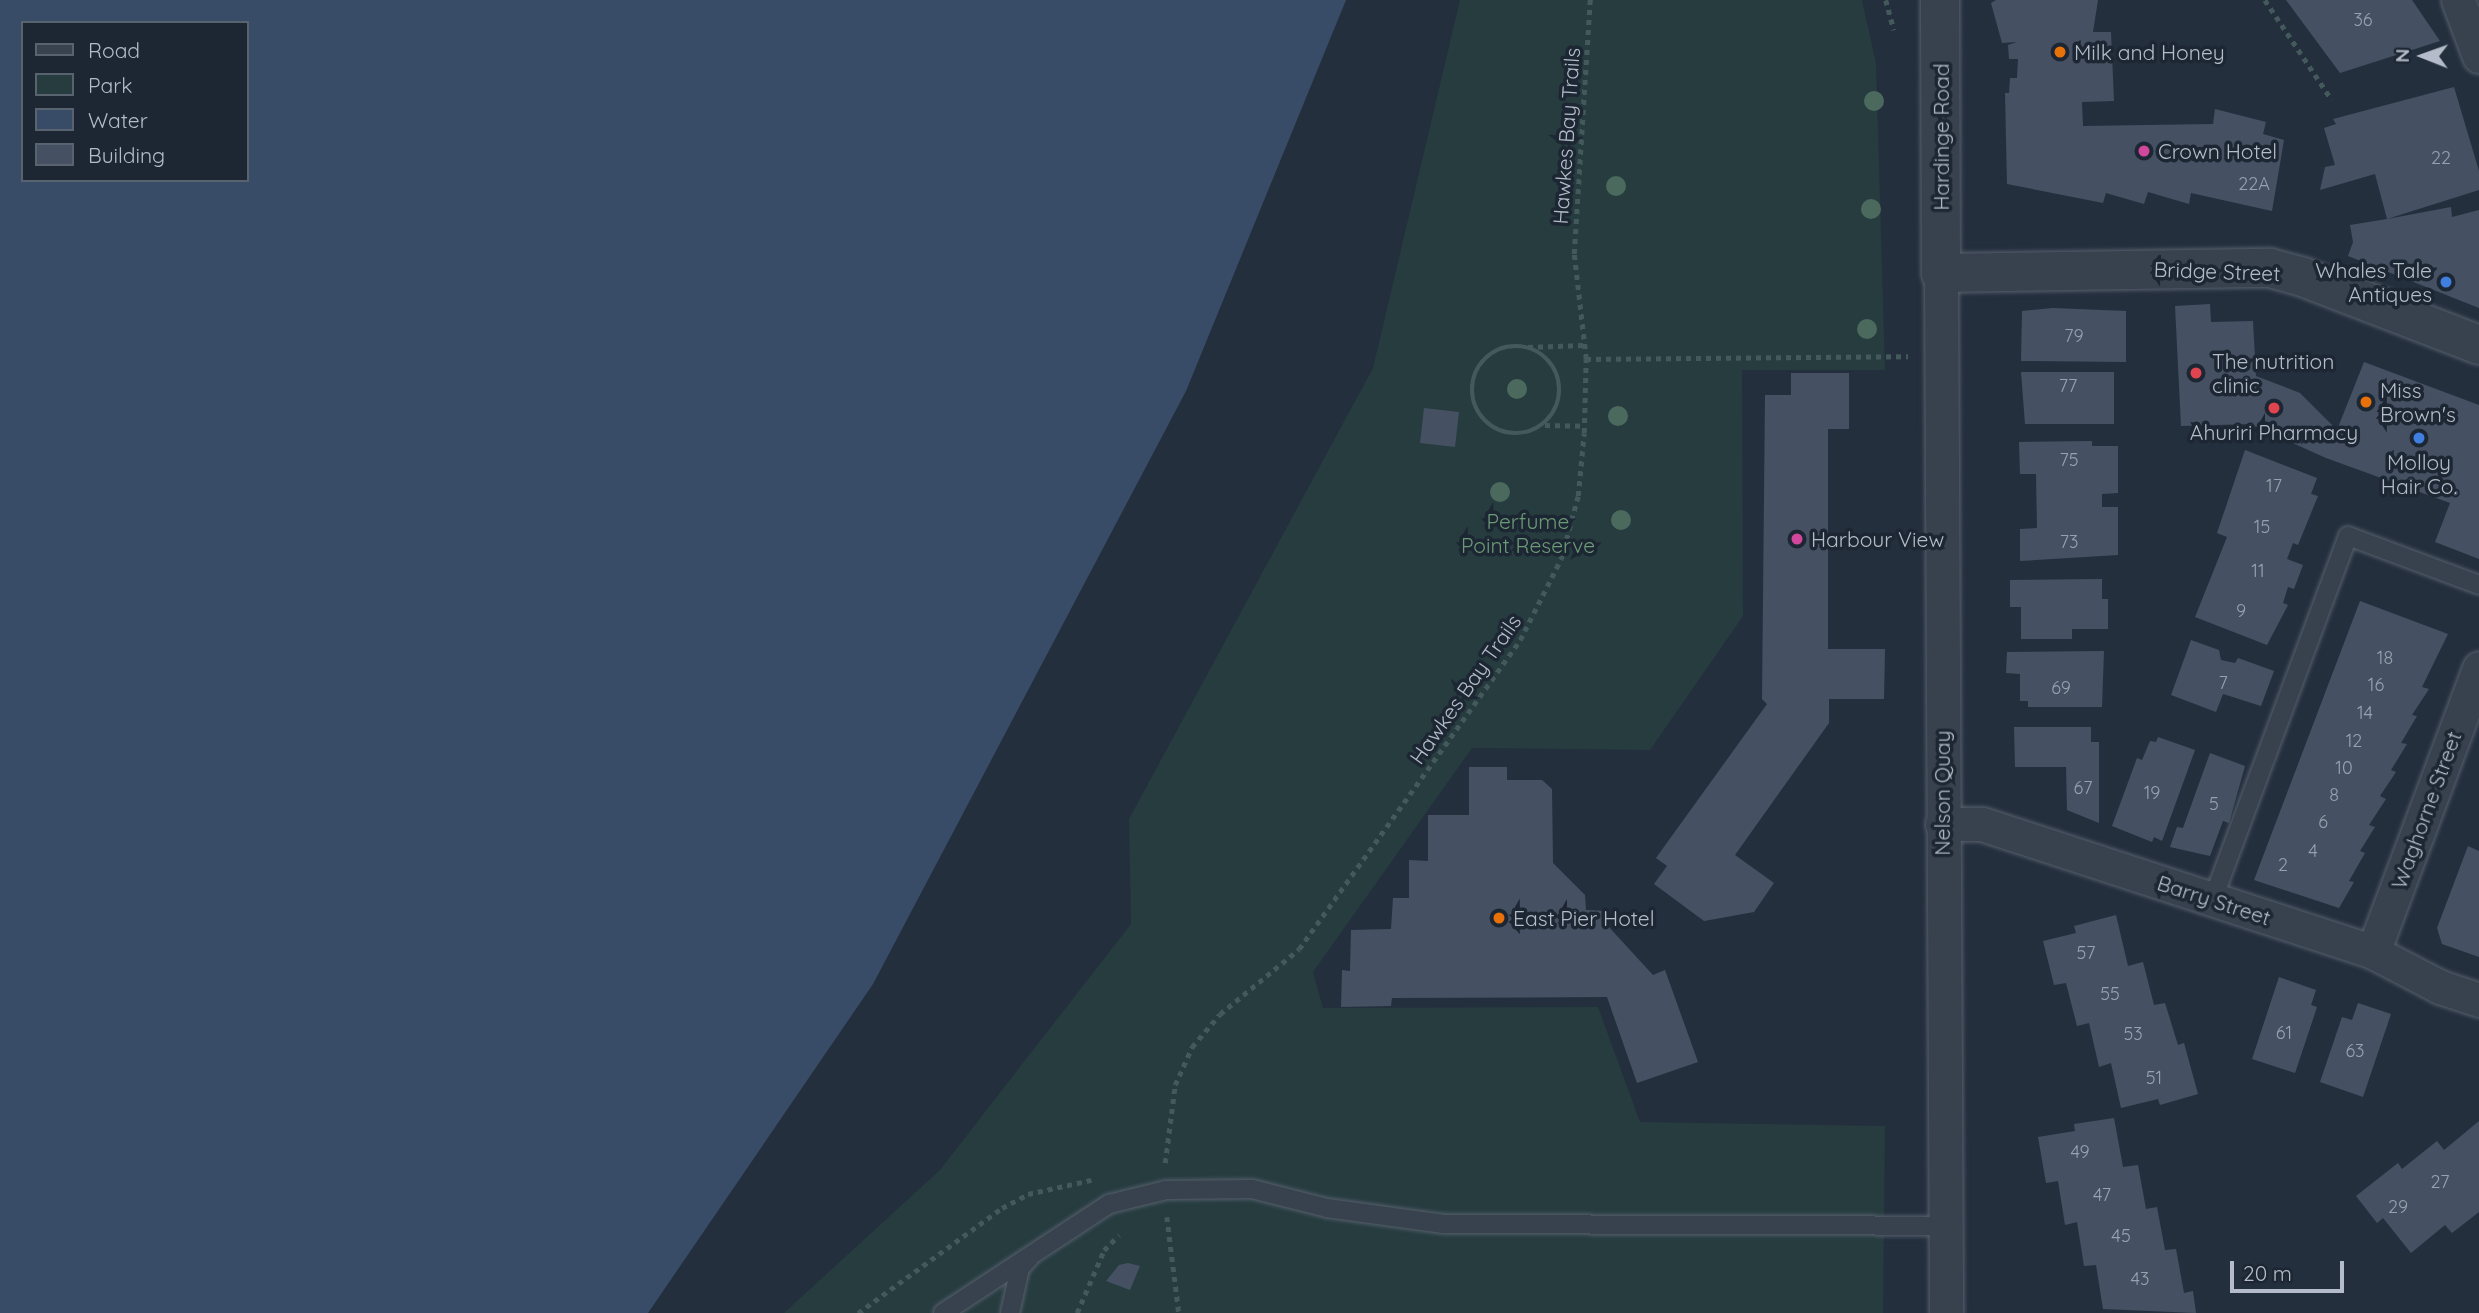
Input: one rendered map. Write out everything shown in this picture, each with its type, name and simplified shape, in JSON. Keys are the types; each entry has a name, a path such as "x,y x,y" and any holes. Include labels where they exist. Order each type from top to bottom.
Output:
{"street":[{"name":"Hardinge Road","path":"1940,0 1941,273"},
{"path":"2458,0 2479,56"},
{"name":"Bridge Street","path":"1941,273 2270,268 2303,277 2479,345"},
{"name":"Nelson Quay","path":"1941,273 1943,1226 1946,1313"},
{"name":"Waghorne Street","path":"2373,952 2479,668"},
{"name":"Barry Street","path":"1942,824 1982,824 2213,899 2373,952 2440,987 2479,1000"}],"lane":[{"path":"2213,899 2348,536 2479,585"},
{"path":"943,1313 1036,1249 1109,1204 1166,1190 1252,1189 1338,1210 1444,1224 1943,1226"},
{"path":"1010,1313 1020,1268 1036,1249"}],"path":[{"name":"Hawkes Bay Trails","path":"1166,1190 1167,1122 1175,1085 1192,1047 1220,1014 1299,949 1535,617 1561,559 1578,496 1584,426 1586,359 1574,254 1590,0"},
{"path":"1886,0 1894,30"},
{"path":"2264,0 2332,100"},
{"path":"1584,345 1505,348 1485,358 1476,370 1473,400 1489,426 1503,432 1518,435 1545,425 1584,426"},
{"path":"1527,347 1551,363 1557,374 1559,400 1545,425"},
{"path":"1586,359 1940,356"},
{"path":"858,1313 1002,1209 1028,1194 1096,1179"},
{"path":"1158,1216 1167,1214 1179,1313"},
{"path":"1077,1313 1104,1250 1124,1231"}],"green space":[{"name":"Perfume Point Reserve","path":"1460,0 1862,0 1876,63 1885,370 1742,370 1743,616 1650,750 1472,748 1313,972 1323,1008 1598,1007 1640,1122 1885,1126 1883,1313 784,1313 940,1170 1131,924 1129,819 1373,368"}],"water":[{"path":"0,0 1346,0 1186,391 873,984 648,1313 0,1313"}],"building":[{"name":"Crown Hotel","path":"1996,0 2098,0 2093,32 2111,32 2114,101 2082,102 2083,126 2213,124 2215,109 2266,122 2263,134 2284,140 2272,211 2191,193 2189,204 2148,192 2144,204 2106,193 2103,203 2007,184 2005,93 2009,93 2010,78 2017,78 2018,59 2009,59 2008,45 2017,42 2002,43 1991,3"},
{"path":"2286,0 2412,0 2440,41 2340,73"},
{"name":"Crown Hotel","path":"2454,87 2479,171 2479,190 2387,219 2375,174 2320,190 2325,167 2335,165 2324,128 2336,124 2333,119"},
{"name":"Whales Tale Antiques","path":"2451,207 2452,217 2479,210 2479,308 2348,256 2353,242 2350,225"},
{"path":"2210,304 2211,322 2253,321 2256,376 2300,393 2337,430 2364,362 2479,405 2479,559 2435,542 2450,503 2326,458 2250,424 2181,426 2175,306"},
{"path":"2053,308 2126,311 2126,362 2021,361 2022,311"},
{"path":"2021,372 2114,372 2114,424 2025,424"},
{"name":"Harbour View","path":"1791,373 1849,373 1849,429 1828,429 1828,649 1885,649 1884,699 1829,699 1829,723 1735,855 1774,883 1754,912 1704,921 1654,884 1667,866 1656,858 1767,704 1762,699 1765,395 1791,395"},
{"path":"1424,408 1459,412 1455,447 1420,443"},
{"path":"2092,441 2092,446 2118,446 2118,493 2102,494 2102,507 2118,507 2118,555 2020,561 2020,529 2037,528 2036,474 2020,474 2019,442"},
{"path":"2245,450 2317,478 2311,494 2318,496 2298,545 2293,543 2287,559 2303,565 2294,589 2288,587 2283,603 2288,605 2267,645 2195,617 2227,537 2217,533"},
{"path":"2102,579 2102,599 2108,599 2108,629 2072,629 2072,639 2021,639 2021,607 2010,607 2010,580"},
{"path":"2360,601 2448,634 2422,687 2429,689 2412,715 2417,716 2401,743 2407,744 2391,770 2396,772 2380,796 2386,799 2369,825 2375,827 2360,851 2365,853 2349,881 2354,882 2339,908 2254,880"},
{"path":"2191,640 2219,650 2221,660 2235,663 2238,658 2274,671 2261,706 2223,694 2216,712 2171,695"},
{"path":"2104,651 2102,707 2028,707 2028,701 2020,701 2020,674 2006,673 2007,652"},
{"path":"2014,727 2091,727 2091,742 2099,742 2099,823 2067,810 2066,767 2015,767"},
{"path":"2158,737 2195,750 2162,841 2154,837 2152,842 2112,826 2137,758 2142,760 2150,741 2156,742"},
{"path":"2210,753 2245,766 2229,823 2223,821 2210,856 2170,847 2177,827 2183,828"},
{"name":"East Pier Hotel","path":"1469,767 1507,767 1507,780 1542,780 1552,789 1553,863 1585,895 1586,910 1607,911 1607,925 1653,975 1665,970 1698,1062 1637,1083 1607,997 1392,998 1391,1006 1341,1007 1342,970 1350,971 1351,930 1391,929 1393,898 1409,898 1409,860 1428,861 1428,815 1469,815"},
{"path":"2468,846 2479,851 2479,957 2442,944 2437,928"},
{"path":"2116,915 2128,966 2143,962 2154,1005 2165,1003 2178,1045 2184,1043 2198,1094 2160,1105 2158,1099 2121,1108 2111,1063 2099,1067 2089,1023 2077,1026 2066,983 2054,985 2043,941 2076,933 2074,926"},
{"path":"2279,977 2316,990 2311,1005 2317,1007 2295,1073 2252,1059"},
{"path":"2358,1003 2391,1014 2363,1097 2320,1082 2342,1017 2352,1020"},
{"path":"2114,1118 2123,1167 2138,1165 2146,1209 2157,1207 2165,1250 2176,1249 2184,1293 2193,1291 2196,1313 2103,1309 2096,1265 2084,1266 2077,1222 2065,1225 2058,1181 2046,1183 2038,1137 2075,1131 2074,1124"},
{"path":"2479,1121 2479,1212 2452,1233 2445,1225 2411,1253 2383,1218 2377,1223 2356,1196 2398,1163 2402,1169 2437,1141 2444,1150"},
{"path":"1128,1263 1140,1266 1130,1290 1106,1281 1119,1265"}],"place":[{"name":"Milk and Honey","path":"2060,52"},
{"name":"Crown Hotel","path":"2144,151"},
{"name":"Whales Tale Antiques","path":"2446,282"},
{"name":"The nutrition clinic","path":"2196,373"},
{"name":"Miss Brown's","path":"2366,402"},
{"name":"Ahuriri Pharmacy","path":"2274,408"},
{"name":"Molloy Hair Co.","path":"2419,438"},
{"name":"Harbour View","path":"1797,539"},
{"name":"East Pier Hotel","path":"1499,918"}]}
